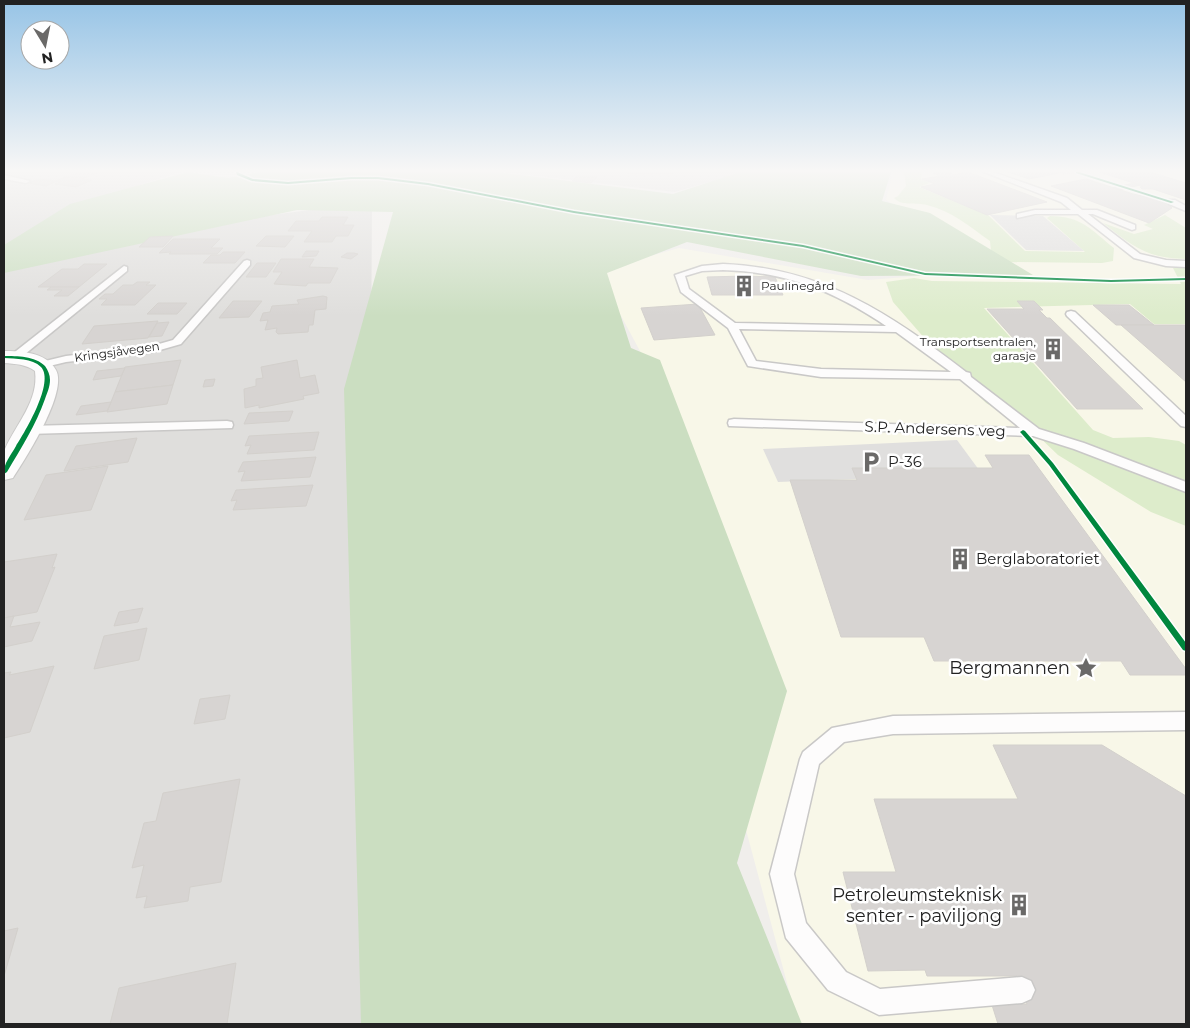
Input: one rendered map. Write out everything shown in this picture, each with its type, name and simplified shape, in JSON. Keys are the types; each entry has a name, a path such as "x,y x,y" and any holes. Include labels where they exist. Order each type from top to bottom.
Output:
{"street":[{"path":"4,472 28,430 46,391 48,377 46,370 41,365 9,357"}],"lane":[{"path":"1090,220 1137,256 1166,263 1186,264"},
{"path":"1114,220 1132,227"},
{"name":"Kringsjåvegen","path":"41,365 66,359 153,349 177,342 247,263"},
{"path":"966,376 821,373 752,364 732,326 684,290 680,275 700,267 735,266 777,274 822,286 855,301 900,329 966,376 1034,432"},
{"path":"9,357 124,269"},
{"path":"1072,314 1186,424"},
{"path":"732,326 900,329"},
{"name":"S.P. Andersens veg","path":"734,423 1034,432 1080,446 1186,487"},
{"path":"28,430 228,425"},
{"path":"1022,990 880,1002 836,981 795,929 782,874 810,759 839,734 893,725 1186,722"}],"shaded area":[{"path":"4,220 64,220 29,246 232,220 372,220 367,1024 4,1024"},
{"path":"922,220 1186,220 1186,1024 798,1024 734,785 691,446 597,271 679,248 868,280 1009,269"},
{"path":"995,220 1048,220 1084,251 1026,250"},
{"name":"P-36","path":"957,440 982,474 778,482 763,449"}],"green space":[{"path":"44,220 251,220 4,273 4,245"},
{"path":"391,220 942,220 1033,275 861,276 687,242 607,273 631,348 660,360 787,691 737,863 802,1024 361,1024 344,389"},
{"path":"960,220 993,220 1025,251 1085,252 1049,220 1075,220 1092,230 1114,248 1113,261 1102,263 1004,262 991,251 990,241"},
{"path":"1155,220 1173,220 1186,228 1186,259 1161,256 1141,250 1103,223 1134,234 1153,229 1144,225"},
{"path":"1173,268 1186,268 1186,324 1154,324 1130,304 984,308 1093,430 1113,438 1149,437 1179,441 1186,445 1186,526 1151,512 1058,455 1034,432 986,403 947,364 893,302 886,282 914,278 932,281 1181,284"}],"building":[{"path":"346,220 343,225 354,225 348,236 336,236 332,242 304,242 312,231 288,231 296,221"},
{"path":"1141,220 1154,220 1149,223"},
{"path":"173,236 163,247 139,247 150,237"},
{"path":"266,236 294,236 285,247 256,246"},
{"path":"173,239 220,239 211,248 223,248 217,254 159,253"},
{"path":"306,251 319,251 316,256 302,257"},
{"path":"223,252 245,252 235,263 203,263 211,255 220,255"},
{"path":"347,253 358,254 351,259 341,257"},
{"path":"281,259 314,259 309,267 338,268 330,283 308,283 306,286 274,284 282,272 273,272"},
{"path":"257,263 276,263 266,277 246,277"},
{"path":"84,264 107,264 79,287 38,287 62,269 78,269"},
{"name":"Paulinegård","path":"707,277 775,277 783,295 712,295"},
{"path":"137,282 150,282 146,285 156,285 135,305 101,305 107,299 99,299 105,294 113,294 123,285 133,285"},
{"path":"51,287 79,287 68,296 54,296 62,290 47,290"},
{"path":"327,297 326,309 315,310 313,325 309,325 308,332 278,334 276,332 277,328 265,330 268,320 260,321 263,313 270,312 272,306 299,304 297,300"},
{"path":"233,301 262,301 249,317 219,318"},
{"name":"Transportsentralen, garasje","path":"1017,301 1034,301 1043,310 1039,310 1047,318 1050,318 1143,409 1077,409 987,309 1024,309"},
{"path":"158,303 187,303 177,314 147,314"},
{"path":"698,304 715,335 654,340 641,308"},
{"path":"1093,305 1129,305 1154,325 1116,325"},
{"path":"158,321 148,338 82,344 94,326"},
{"path":"169,322 162,336 149,337 157,323"},
{"path":"1121,325 1186,325 1186,382 1145,346"},
{"path":"181,360 173,385 115,392 125,367"},
{"path":"297,360 300,378 315,375 319,393 303,396 304,399 259,408 259,405 245,408 244,389 256,386 256,379 263,378 261,367"},
{"path":"125,368 121,376 93,380 97,371"},
{"path":"215,379 213,386 203,387 205,380"},
{"path":"173,385 167,404 107,412 115,392"},
{"path":"111,402 107,411 76,415 81,406"},
{"path":"293,411 289,421 244,424 249,413"},
{"path":"319,432 314,450 247,454 251,445 245,446 249,436"},
{"path":"137,438 128,462 64,471 76,446"},
{"name":"Berglaboratoriet","path":"985,455 1029,455 1186,669 1186,675 1130,675 1121,661 934,661 924,637 841,637 790,480 857,480 852,468 993,468"},
{"path":"316,457 310,477 241,481 245,471 238,472 243,462"},
{"path":"108,466 91,510 24,520 46,475"},
{"path":"313,485 306,506 233,510 237,500 231,501 236,490"},
{"path":"57,554 52,568 55,567 37,612 4,618 4,562"},
{"path":"143,608 138,622 114,626 119,612"},
{"path":"14,616 10,627 40,622 32,641 4,647 4,618"},
{"path":"147,628 139,660 94,669 104,636"},
{"path":"54,666 30,732 4,738 4,673 11,672 9,675"},
{"path":"230,695 225,719 194,724 200,699"},
{"name":"Petroleumsteknisk senter - paviljong","path":"993,745 1102,745 1186,796 1186,1024 998,1024 992,1005 1027,1004 1017,976 927,976 925,970 868,971 843,872 896,872 874,799 1018,799"},
{"path":"240,779 221,882 190,887 188,901 144,908 147,896 136,898 144,865 132,868 144,823 156,821 163,793"},
{"path":"18,928 4,976 4,931"},
{"path":"236,963 227,1024 110,1024 119,988"}],"cycle path":[{"path":"628,220 803,246 925,274 1111,281 1186,279"},
{"path":"4,357 27,359 39,363 46,371 47,380 40,407 4,472"},
{"path":"1023,432 1051,464 1186,648"}],"place":[{"name":"Paulinegård","path":"744,286"},
{"name":"Transportsentralen, garasje","path":"1053,349"},
{"name":"P-36","path":"871,462"},
{"name":"Berglaboratoriet","path":"960,559"},
{"name":"Bergmannen","path":"1086,668"},
{"name":"Petroleumsteknisk senter - paviljong","path":"1019,905"}]}
